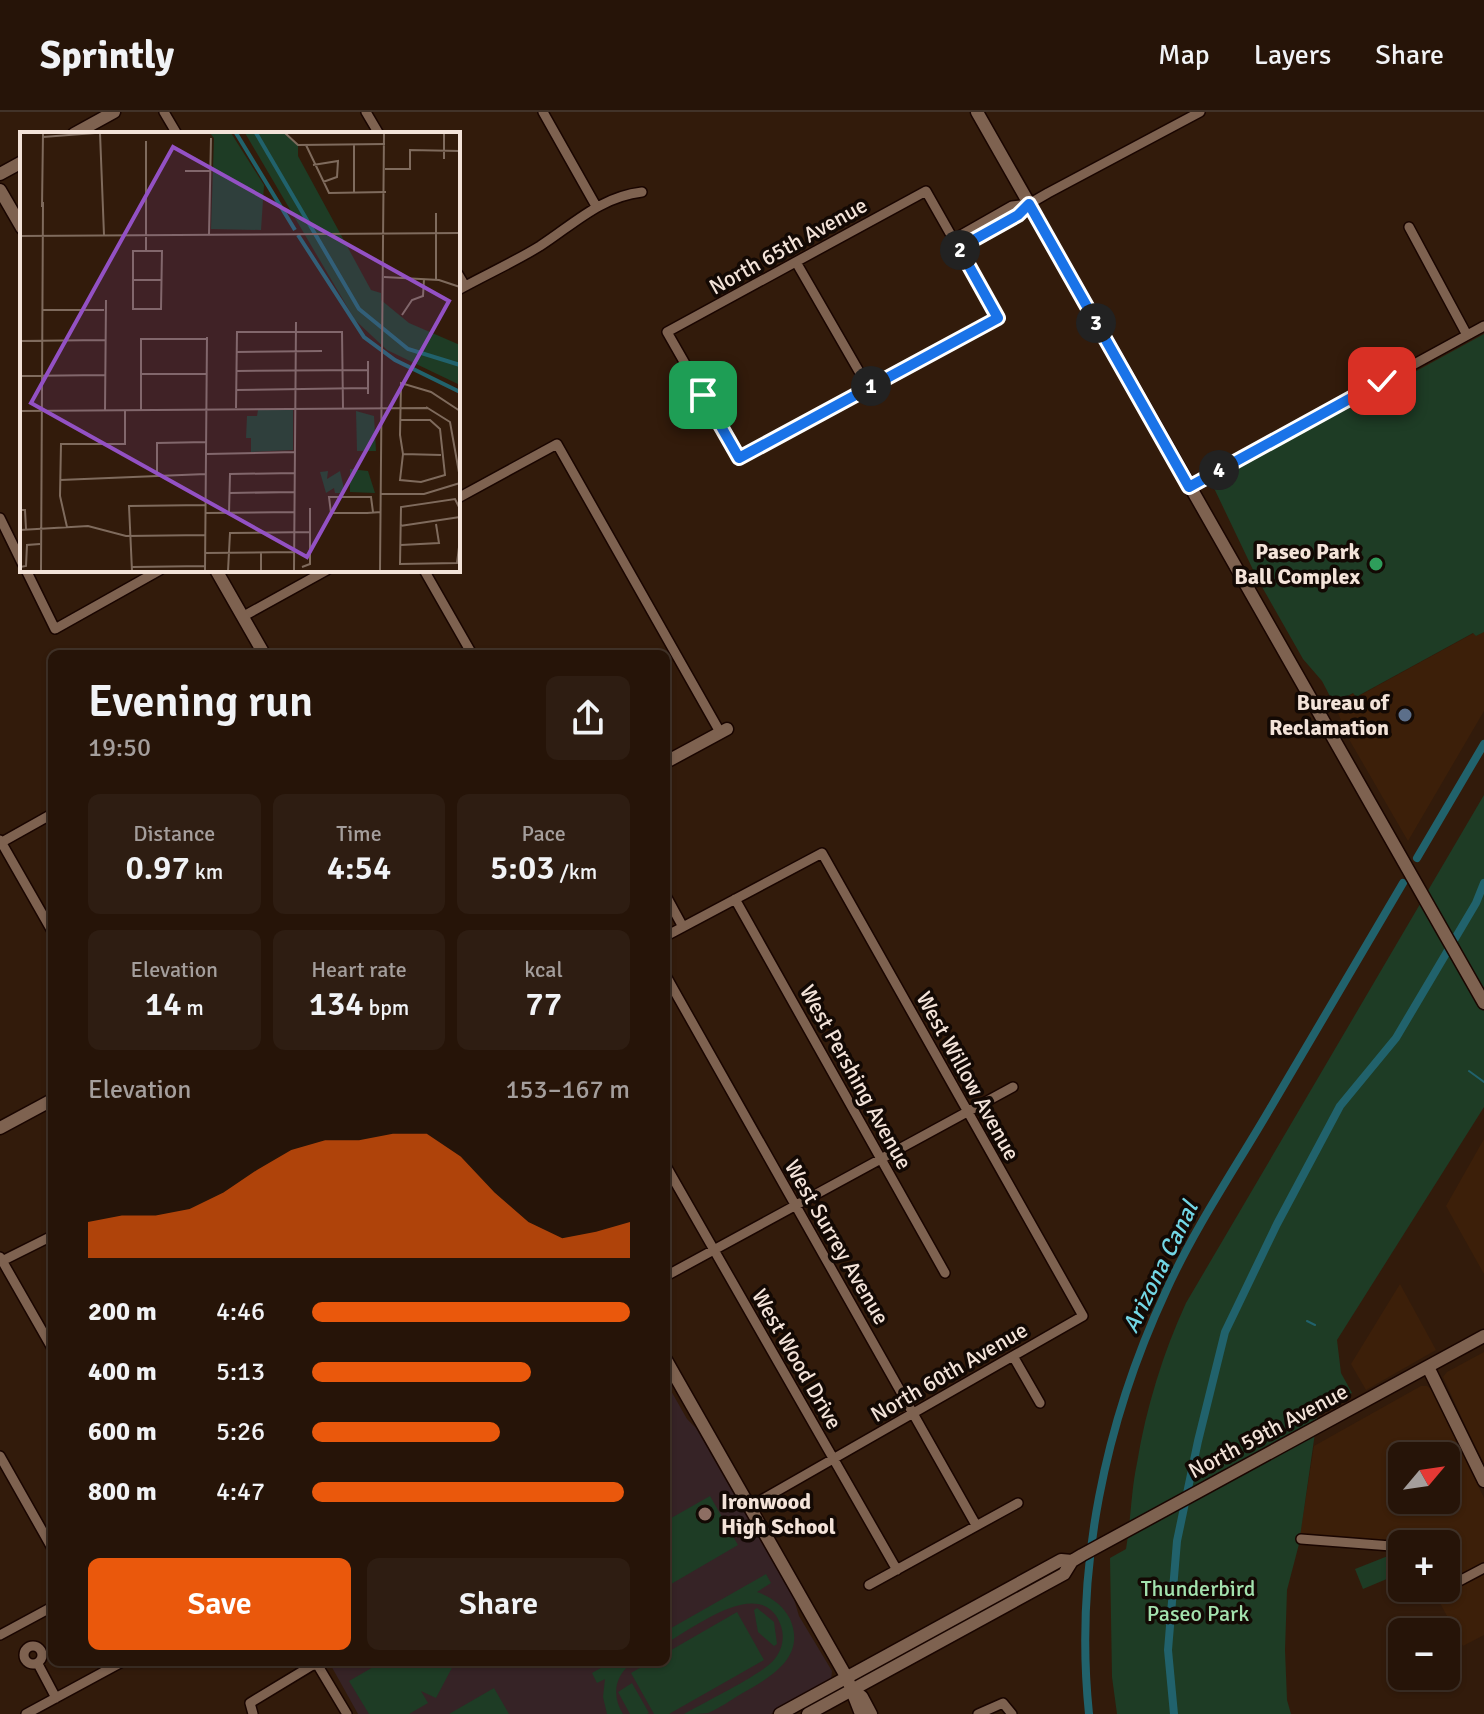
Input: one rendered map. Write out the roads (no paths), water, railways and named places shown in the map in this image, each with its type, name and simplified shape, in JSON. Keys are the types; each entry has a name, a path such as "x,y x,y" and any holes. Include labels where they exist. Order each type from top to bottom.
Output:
{"main road":[{"path":"78,132 114,112"},
{"path":"977,112 1484,1003"},
{"path":"0,174 20,163"},
{"path":"0,190 20,225"},
{"path":"217,572 262,650"},
{"path":"670,760 723,730"},
{"path":"0,1128 48,1102"},
{"name":"North 59th Avenue","path":"808,1714 850,1684 1061,1560 1077,1558 1484,1336"},
{"path":"670,1367 850,1684 871,1714"},
{"path":"1428,1367 1484,1481"},
{"path":"850,1684 861,1714"},
{"name":"North 59th Avenue","path":"780,1714 850,1684"}],"street":[{"path":"164,112 176,132"},
{"path":"366,112 378,132"},
{"path":"543,112 596,206"},
{"path":"796,262 868,387 998,318 956,244 986,227 1012,206 1029,204 1200,112"},
{"name":"North 65th Avenue","path":"868,387 739,458 667,332 926,191 956,244"},
{"path":"462,288 539,246 596,206 615,197 642,192"},
{"path":"1409,227 1467,335"},
{"path":"1189,487 1484,326"},
{"path":"460,497 557,444 723,730"},
{"path":"0,518 20,559"},
{"path":"27,572 55,629 156,572"},
{"path":"242,617 323,572"},
{"path":"425,572 470,650"},
{"path":"48,816 1,841 48,924"},
{"name":"West Willow Avenue","path":"735,899 822,853 1083,1316"},
{"path":"670,934 735,899"},
{"name":"West Pershing Avenue","path":"735,899 945,1273"},
{"path":"670,903 683,927"},
{"name":"West Surrey Avenue","path":"670,983 976,1525"},
{"path":"670,1274 1013,1087"},
{"name":"West Wood Drive","path":"670,1173 897,1570"},
{"path":"48,1238 1,1259 48,1341"},
{"name":"North 60th Avenue","path":"749,1507 1083,1316"},
{"path":"1013,1356 1040,1403"},
{"path":"0,1456 48,1541"},
{"path":"869,1585 1018,1503"},
{"path":"1301,1539 1388,1546"},
{"path":"1460,1582 1484,1568"},
{"path":"0,1635 48,1609"},
{"path":"38,1664 56,1698"},
{"path":"26,1714 114,1666"},
{"path":"253,1714 250,1703 314,1666"},
{"path":"318,1666 347,1714"},
{"path":"978,1714 1003,1703 1012,1714"}],"waterway":[{"path":"1417,858 1484,744"},
{"name":"Arizona Canal","path":"1089,1714 1086,1605 1099,1497 1126,1392 1145,1341 1177,1267 1203,1220 1403,883"},
{"path":"1174,1714 1168,1650 1177,1541 1225,1332 1277,1224 1340,1106 1396,1038 1476,903 1484,883"},
{"path":"1469,1071 1484,1082"},
{"path":"1307,1321 1315,1325"}],"place":[{"name":"Paseo Park Ball Complex","path":"1376,564"},
{"name":"Bureau of Reclamation","path":"1405,715"},
{"name":"Ironwood High School","path":"705,1514"}],"park label":[{"name":"Thunderbird Paseo Park","path":"1198,1600"}]}
